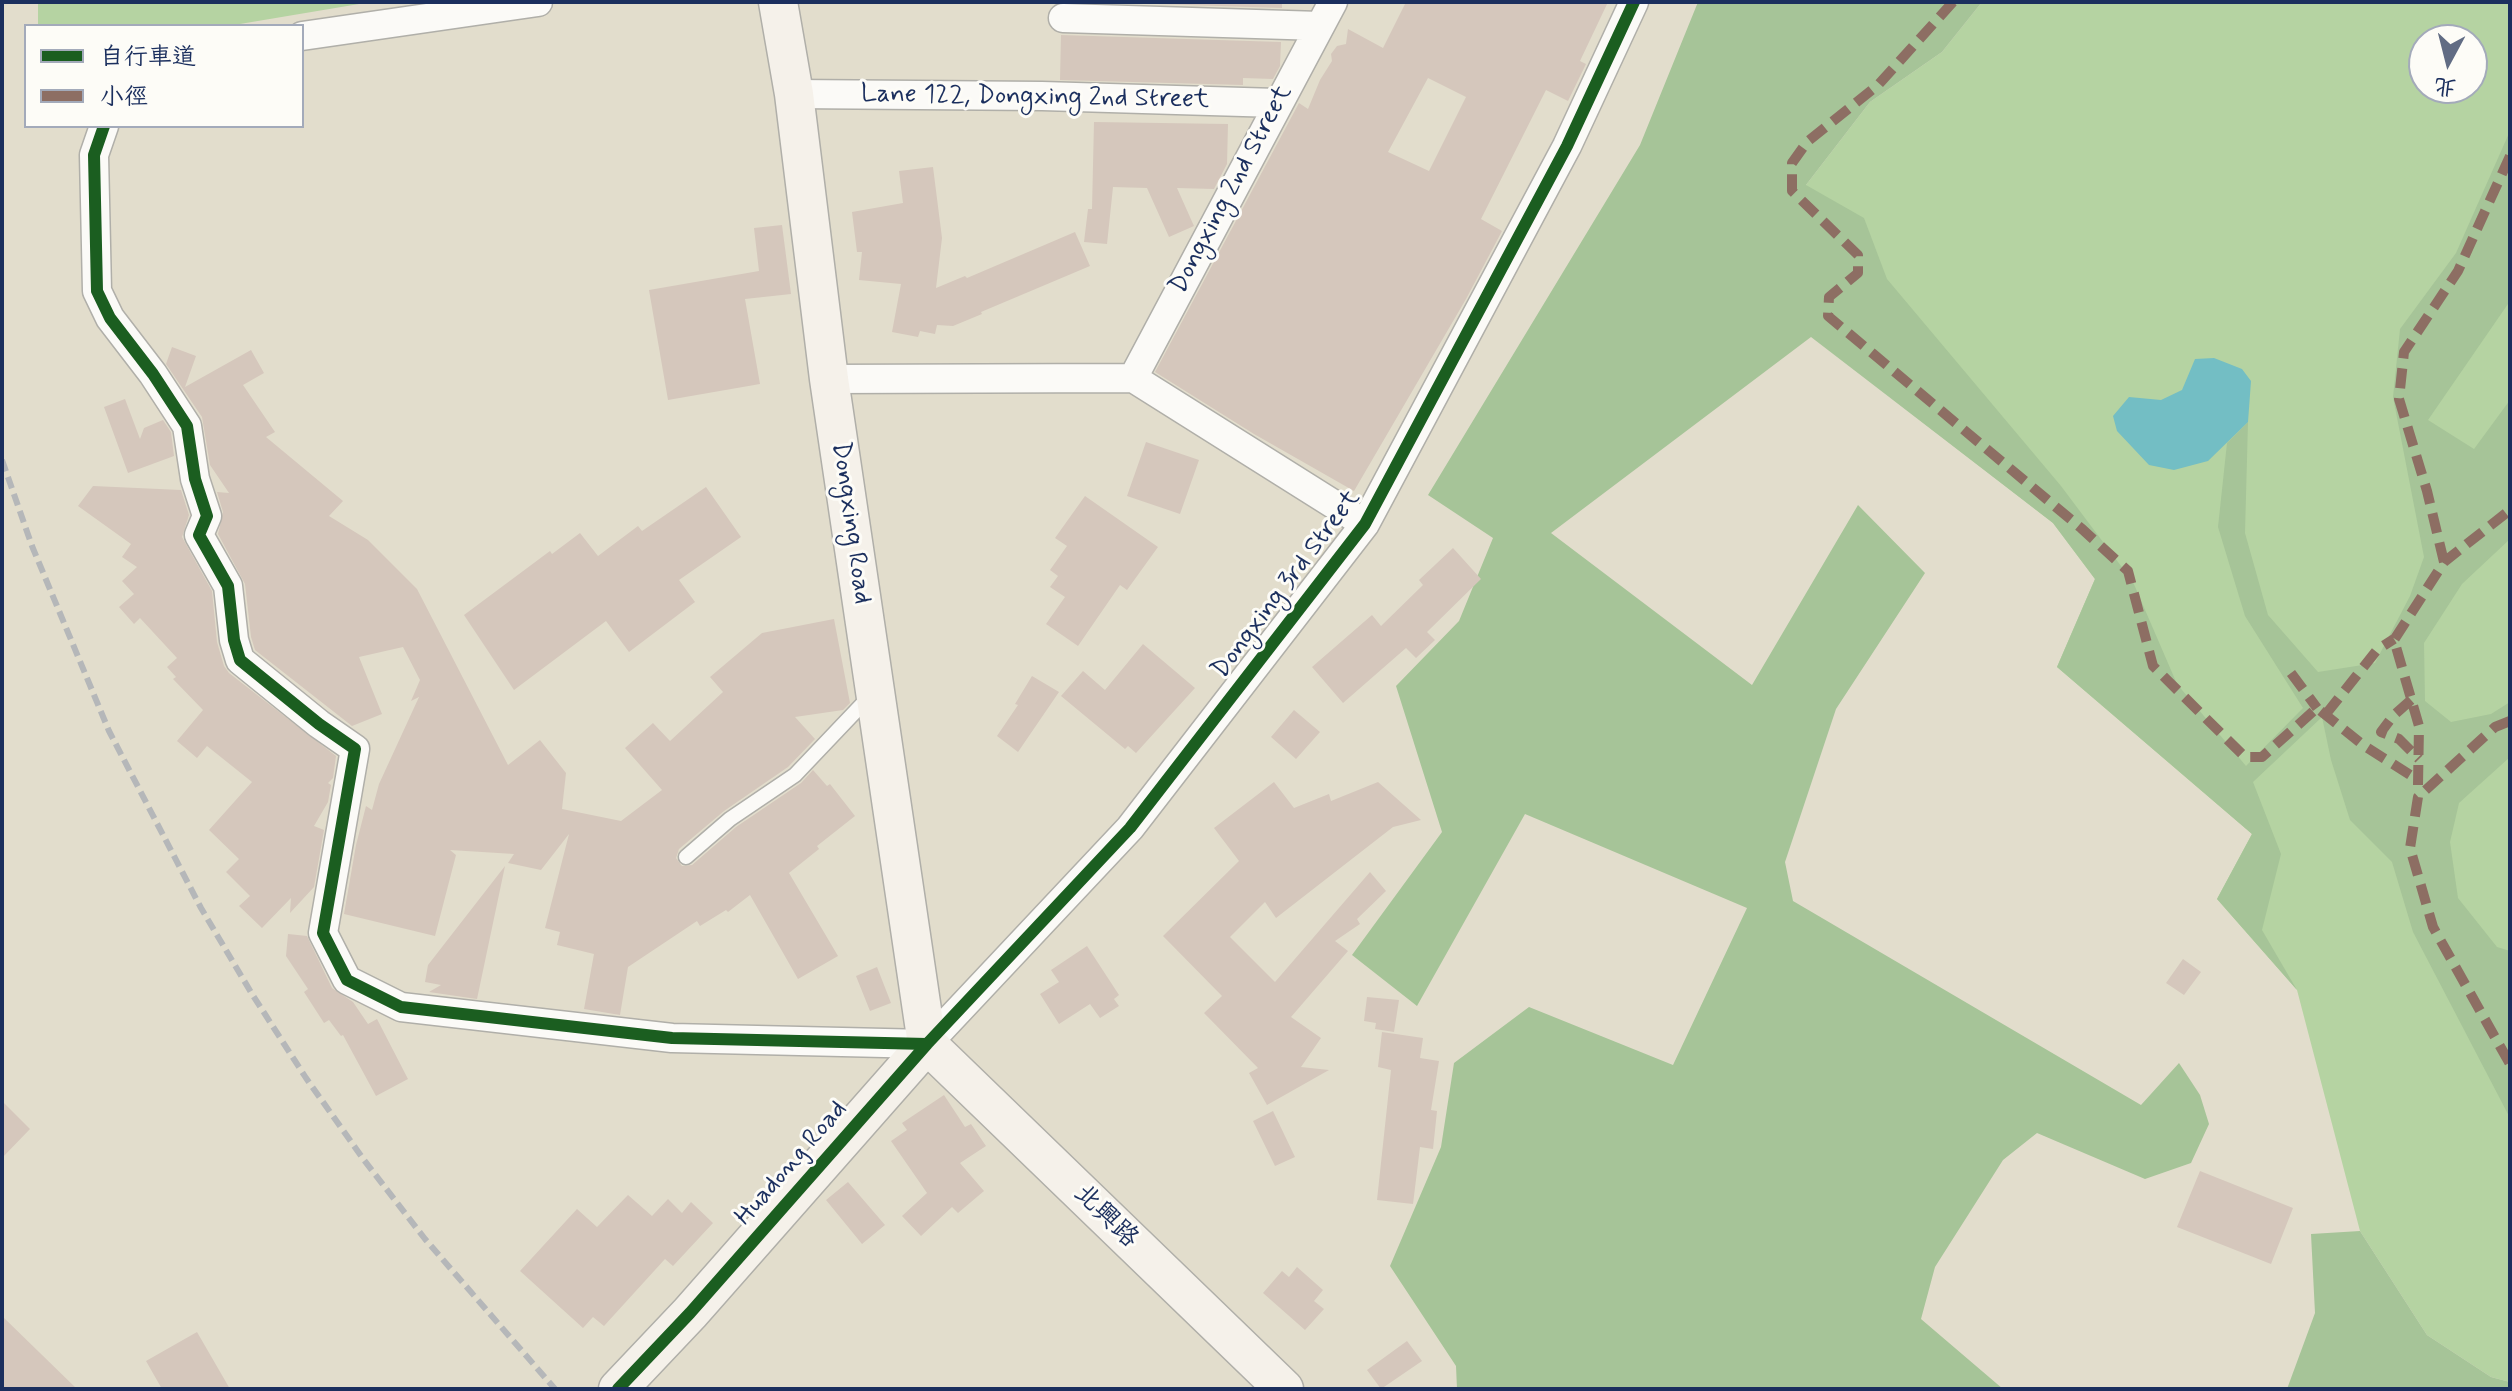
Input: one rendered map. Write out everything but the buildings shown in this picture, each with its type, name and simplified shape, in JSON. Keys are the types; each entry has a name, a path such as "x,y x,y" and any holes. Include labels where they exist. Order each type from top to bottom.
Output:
{"street":[{"path":"304,36 538,2"},
{"name":"Dongxing Road","path":"778,2 794,94 829,379 927,1044"},
{"name":"Dongxing 3rd Street","path":"927,1044 1130,828 1365,524 1567,146 1634,2"},
{"path":"1063,18 1326,14"},
{"name":"Dongxing 2nd Street","path":"1133,378 1326,14"},
{"name":"Lane 122, Dongxing 2nd Street","path":"794,94 1042,96 1277,103"},
{"path":"103,128 94,155 97,291 110,318 153,374 187,426 195,479 207,516 199,535 228,586 234,640 240,660 355,749 323,933 347,980 401,1007 672,1038 927,1044"},
{"path":"829,379 1133,378 1365,524"},
{"name":"Huadong Road","path":"618,1389 690,1313 927,1044"},
{"name":"北興路","path":"927,1044 1284,1389"}],"lane":[{"path":"686,857 730,819 795,775 875,691"}],"green space":[{"path":"38,2 371,2 240,24 38,24"},
{"path":"1698,2 1982,2 1942,52 1870,102 1806,185 1864,218 1887,279 2061,486 2133,582 2177,684 2246,766 2303,708 2245,616 2218,527 2227,443 2248,422 2245,533 2268,615 2318,672 2375,663 2410,596 2424,557 2393,397 2400,329 2456,253 2510,131 2510,301 2428,420 2474,449 2510,400 2510,539 2462,584 2424,643 2425,701 2451,722 2491,714 2510,702 2510,757 2459,803 2450,842 2458,898 2497,947 2510,951 2510,1118 2413,932 2392,862 2350,820 2331,760 2322,717 2253,782 2281,854 2262,930 2297,990 2217,899 2252,834 2057,667 2095,579 2053,523 1811,337 1551,533 1752,685 1858,505 1925,573 1836,709 1785,862 1793,901 2141,1105 2179,1063 2200,1095 2209,1124 2191,1163 2145,1179 2037,1133 2003,1160 1935,1267 1921,1319 2003,1389 1457,1389 1456,1366 1390,1266 1441,1147 1454,1063 1529,1007 1673,1065 1747,908 1525,814 1417,1006 1352,955 1442,832 1396,686 1459,621 1493,538 1428,495 1640,145"},
{"path":"1982,2 2510,2 2510,1382 2491,1377 2427,1335 2360,1231 2297,990 2217,899 2252,834 2057,667 2095,579 2053,523 1811,336 1806,185 1870,102 1942,52"},
{"path":"2360,1231 2427,1335 2491,1377 2510,1382 2510,1389 2287,1389 2315,1313 2311,1234"}],"water":[{"path":"2214,358 2242,369 2251,381 2248,422 2208,461 2174,470 2149,465 2117,431 2113,416 2129,397 2161,400 2182,390 2195,359"}],"railway":[{"path":"2,460 32,546 109,731 201,908 252,994 364,1160 425,1239 555,1389"}],"marked path":[{"path":"1953,2 1878,85 1807,142 1792,163 1792,191 1858,255 1858,273 1829,297 1828,316 2128,571 2153,666 2245,757 2262,757 2317,708 2363,745 2418,780"},
{"path":"2444,562 2427,491 2399,399 2404,352 2458,271 2510,156"},
{"path":"2418,785 2419,726 2394,640 2444,562 2510,510"},
{"path":"2326,714 2377,650 2394,639"},
{"path":"2291,673 2317,708"},
{"path":"2411,700 2381,732 2399,739 2419,759"},
{"path":"2510,721 2495,727 2418,797 2410,848 2433,927 2510,1064"}],"cycle path":[{"path":"618,1389 690,1313 927,1044 1130,828 1365,524 1567,146 1634,2"},
{"path":"103,128 94,155 97,291 110,318 153,374 187,426 195,479 207,516 199,535 228,586 234,640 240,660 355,749 323,933 347,980 401,1007 672,1038 927,1044"}]}
